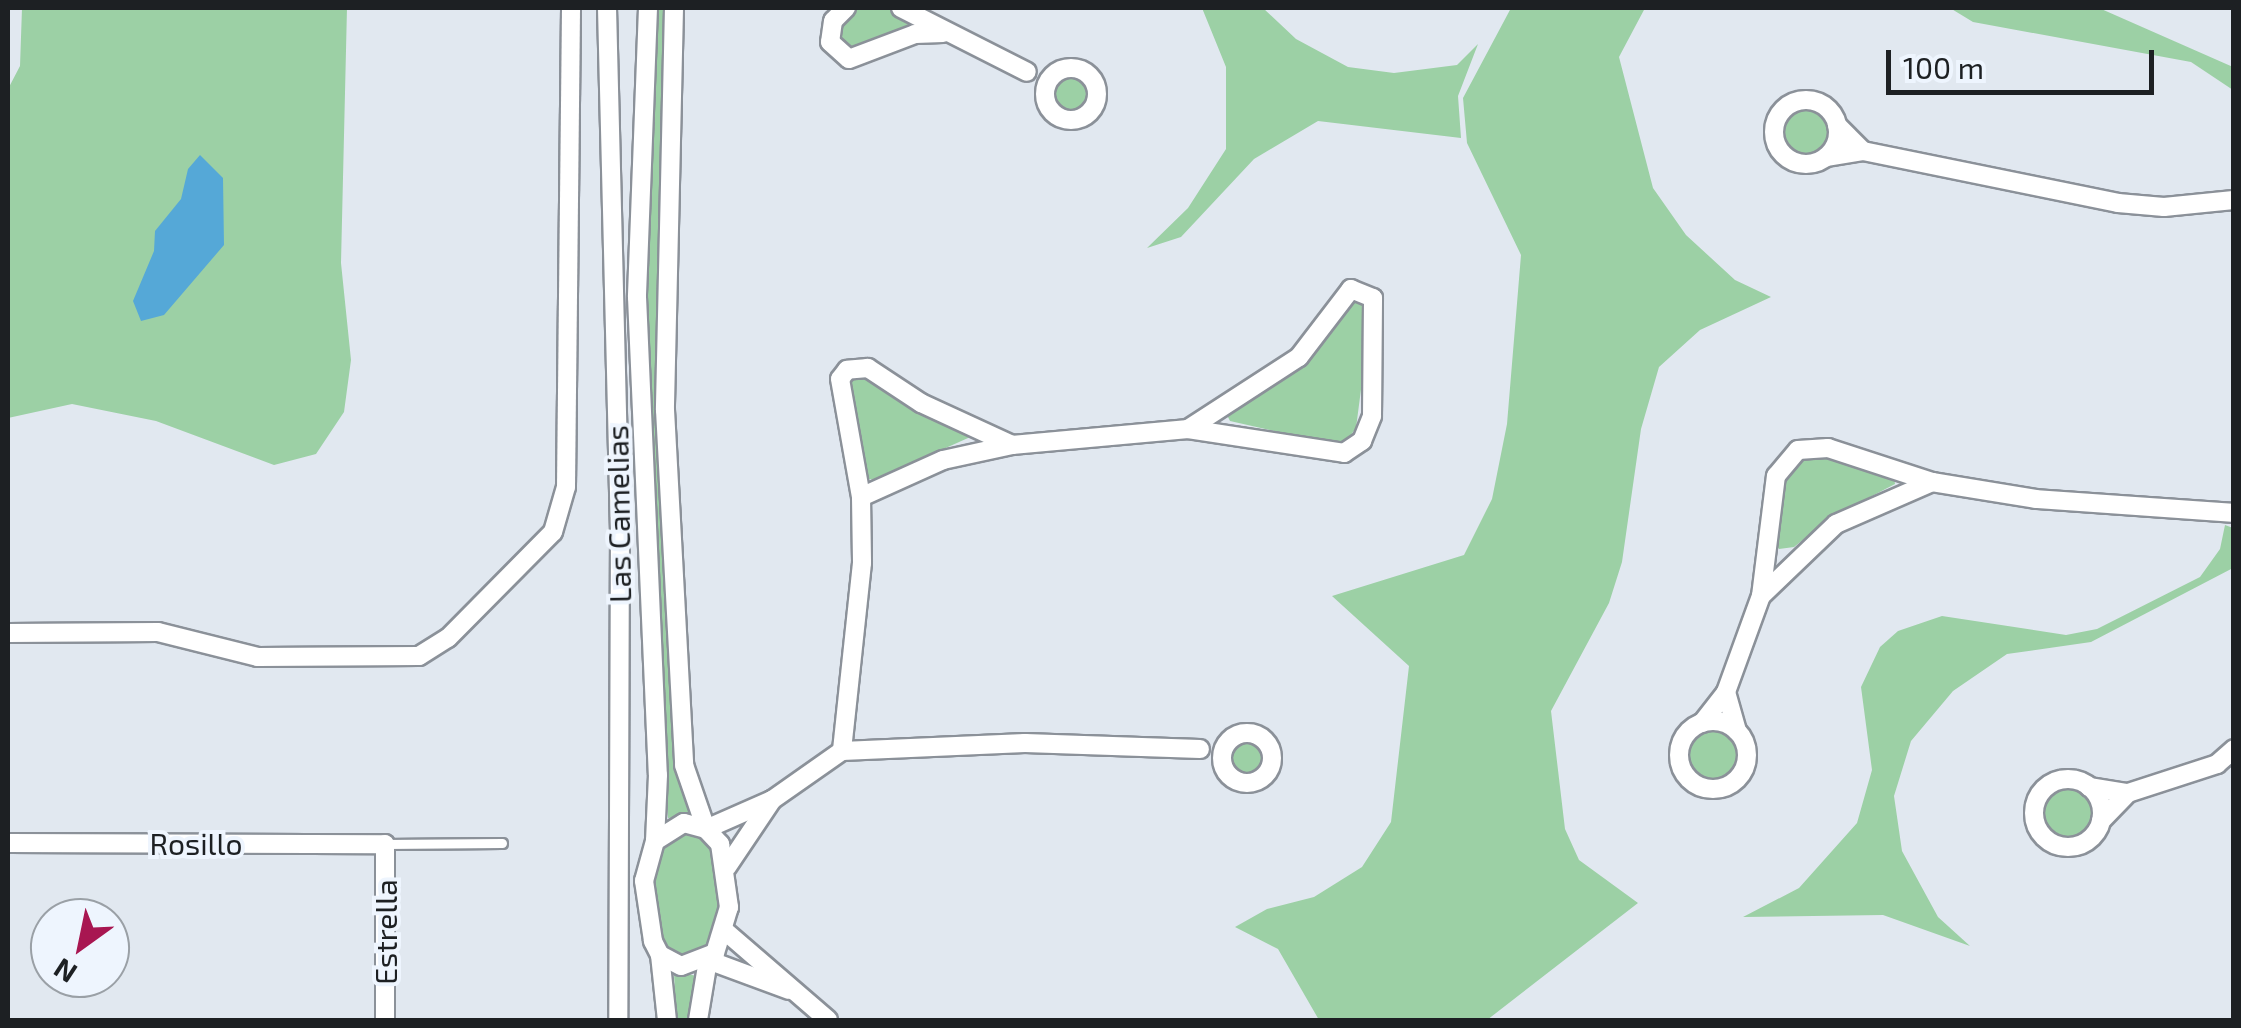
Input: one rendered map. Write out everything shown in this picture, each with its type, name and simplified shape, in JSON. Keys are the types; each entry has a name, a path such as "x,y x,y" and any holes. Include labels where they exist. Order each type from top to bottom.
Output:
{"street":[{"path":"8,633 158,632 258,657 419,656 448,638 553,532 566,487 571,8"},
{"name":"Las Camelias","path":"608,8 620,532 618,1020"},
{"path":"648,8 638,297 642,505 658,775 655,841 644,905 660,955 667,1020"},
{"path":"674,8 666,230 669,523 684,765 706,829 727,867"},
{"path":"846,8 833,22 830,42 849,59 915,34 944,33"},
{"path":"901,8 1027,72 1075,68 1090,76 1096,102 1086,116 1069,120 1053,112 1027,72"},
{"path":"1045,96 1058,72"},
{"path":"1863,151 1837,125 1826,106 1805,100 1784,108 1774,127 1778,148 1795,162 1863,151 2118,203 2175,207 2234,200"},
{"path":"1826,157 1837,125"},
{"path":"860,497 944,460 1012,445 1188,429 1329,452 1354,449 1372,416 1373,298 1350,288 1300,357 1188,429"},
{"path":"842,751 862,598 860,497 840,400 840,378 847,370 878,373 921,403 1012,445"},
{"path":"1726,692 1747,752 1742,775 1711,790 1690,781 1678,760 1683,737 1702,723 1726,692 1761,596 1776,476 1788,456 1828,448 1932,482 2036,499 2234,514"},
{"path":"1761,596 1836,524 1932,482"},
{"path":"1702,723 1720,722 1737,731"},
{"path":"655,841 672,826 706,829 772,800 842,751 1025,743 1200,749 1244,732 1261,736 1272,749 1272,766 1252,783 1235,780 1200,749"},
{"path":"1224,767 1228,740"},
{"path":"2128,793 2078,846 2056,845 2038,830 2035,807 2046,787 2068,780 2090,788 2128,793 2225,767 2234,749"},
{"path":"2090,788 2101,821"},
{"path":"698,1020 708,960 724,930 727,867 772,800"},
{"name":"Rosillo","path":"8,843 385,844"},
{"name":"Estrella","path":"385,844 385,1020"},
{"path":"724,930 788,990 828,1020"},
{"path":"660,955 681,966 708,960 788,990"}],"lane":[{"path":"385,844 502,843"}],"green space":[{"path":"22,8 347,8 341,263 351,360 344,412 316,454 274,465 156,421 72,404 8,418 8,89 20,66"},
{"path":"657,8 668,8 658,238 667,651 679,780 691,816 668,818 647,285"},
{"path":"850,8 888,8 911,26 847,50 837,43 838,23"},
{"path":"1202,8 1263,8 1296,39 1348,67 1394,73 1457,65 1478,44 1458,96 1461,138 1318,121 1254,159 1181,237 1147,248 1188,208 1226,149 1226,67"},
{"path":"1511,8 1645,8 1619,57 1653,188 1686,235 1735,280 1771,297 1700,330 1659,367 1641,429 1622,562 1609,603 1551,711 1565,829 1579,860 1638,903 1487,1020 1319,1020 1278,949 1235,927 1267,909 1314,897 1362,867 1391,822 1409,666 1332,596 1464,555 1492,499 1507,424 1521,255 1467,143 1463,98"},
{"path":"1950,8 2099,8 2233,67 2233,90 2191,62 1973,22"},
{"path":"1071,75 1085,80 1090,94 1085,108 1071,113 1057,108 1052,94 1057,80"},
{"path":"1805,106 1823,114 1831,132 1823,150 1805,158 1787,150 1779,132 1787,114"},
{"path":"1358,297 1366,306 1366,351 1356,428 1348,439 1332,444 1230,421 1227,415 1280,380 1314,348 1338,310"},
{"path":"860,372 977,434 874,480 865,478 847,380"},
{"path":"1828,457 1894,477 1895,484 1830,518 1794,547 1779,549 1774,543 1782,472 1795,458"},
{"path":"2225,525 2233,528 2233,568 2091,642 2007,654 1953,691 1911,741 1894,796 1902,851 1938,917 1970,946 1883,915 1743,917 1799,888 1857,823 1872,770 1861,687 1880,647 1898,631 1942,616 2066,635 2097,629 2200,577 2220,549"},
{"path":"1711,729 1729,737 1737,755 1729,773 1711,781 1693,773 1685,755 1693,737"},
{"path":"1247,738 1261,743 1266,757 1261,771 1247,776 1233,771 1228,757 1233,743"},
{"path":"2068,789 2086,797 2094,815 2086,833 2068,841 2050,833 2042,815 2050,797"},
{"path":"676,829 699,832 718,860 722,924 700,956 681,957 666,947 653,921 657,848"},
{"path":"674,972 698,976 688,1020 676,1020"}],"water":[{"path":"200,155 223,178 224,245 164,315 141,321 133,301 154,251 155,231 181,199 188,169"}]}
